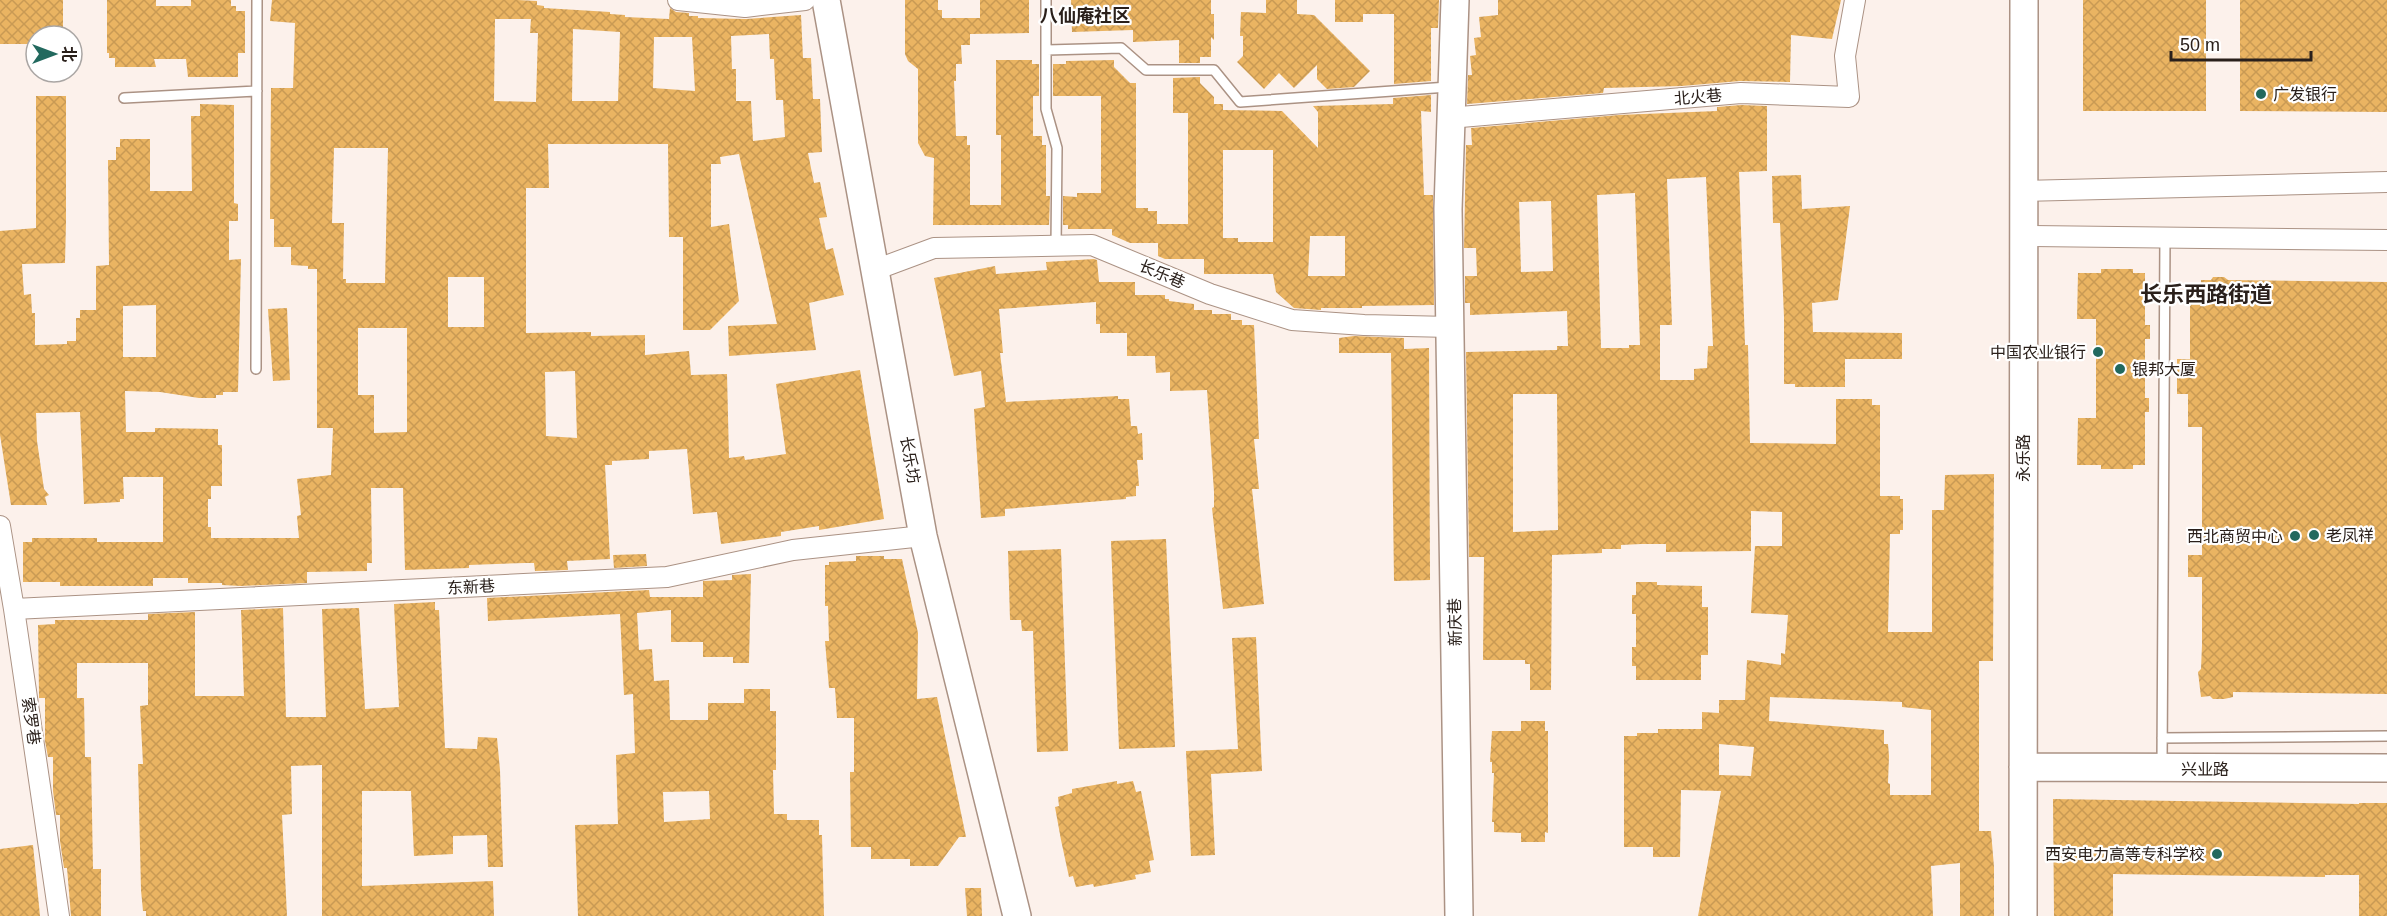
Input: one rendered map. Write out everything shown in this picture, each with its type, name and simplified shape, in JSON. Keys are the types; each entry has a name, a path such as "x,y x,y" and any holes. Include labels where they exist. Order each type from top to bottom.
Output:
{"street":[{"path":"678,0 745,8 805,0"},
{"name":"长乐坊","path":"826,0 923,536 1017,916"},
{"path":"1450,327 1449,118 1455,0"},
{"name":"北火巷","path":"1449,118 1741,93 1849,97 1845,56 1855,0"},
{"name":"永乐路","path":"2023,916 2024,0"},
{"path":"2023,191 2387,182"},
{"path":"2023,236 2387,240"},
{"name":"长乐巷","path":"875,270 934,248 1092,245 1210,294 1292,320 1364,326 1450,327"},
{"name":"新庆巷","path":"1450,327 1459,916"},
{"name":"索罗巷","path":"0,526 59,916"},
{"name":"东新巷","path":"14,609 667,577 793,550 923,536"},
{"name":"兴业路","path":"2023,767 2387,768"}],"lane":[{"path":"256,369 257,0"},
{"path":"1046,0 1046,109 1057,148 1056,246"},
{"path":"1047,50 1121,48 1146,70 1214,70 1240,102 1451,87"},
{"path":"124,98 257,91"},
{"path":"2162,769 2165,236"},
{"path":"2162,738 2387,736"}],"building":[{"path":"0,0 63,0 63,24 24,24 24,44 0,44"},
{"path":"107,0 156,0 156,6 191,6 191,0 231,0 231,6 236,6 236,11 245,11 245,53 238,53 238,77 188,77 186,59 154,59 156,67 115,67 115,58 109,58 109,53 107,53"},
{"path":"272,0 518,0 537,1 537,5 544,6 544,8 610,12 610,14 625,15 625,17 669,19 670,8 676,12 689,13 689,16 698,16 698,18 746,19 801,15 803,58 811,58 813,99 820,99 822,152 808,153 814,183 820,182 827,217 819,218 826,250 833,248 844,295 809,303 816,350 729,356 728,326 777,324 739,154 720,157 721,164 711,164 711,227 729,224 739,301 710,330 683,330 683,237 669,237 668,144 548,144 549,188 526,188 526,333 591,332 591,336 645,335 645,355 689,351 691,375 727,374 729,458 744,456 745,460 786,454 776,384 860,370 884,519 819,530 819,526 781,532 781,536 721,544 717,512 693,514 687,449 649,451 649,459 612,461 612,465 605,465 610,559 567,561 568,570 535,571 534,563 525,563 405,570 403,488 371,488 372,563 367,563 367,571 307,572 307,583 241,586 222,585 222,583 188,583 188,578 153,578 153,586 60,586 60,582 23,582 23,542 32,542 32,538 97,538 97,542 163,542 163,477 123,477 124,499 120,499 120,502 84,504 80,412 36,413 37,441 44,489 49,495 45,497 47,505 11,505 0,435 0,231 36,228 36,96 66,96 66,223 65,263 22,264 24,295 31,294 32,313 35,313 35,345 67,344 67,341 76,341 76,318 80,318 80,310 96,310 96,266 109,265 108,160 116,160 116,147 120,147 120,139 150,139 150,191 192,191 191,116 200,116 200,104 234,105 234,203 238,204 238,221 229,221 229,260 241,259 238,392 223,392 223,395 216,395 216,398 199,398 160,392 125,391 126,432 155,432 155,428 218,429 218,445 222,445 222,486 211,486 211,499 208,499 208,527 211,527 211,538 299,538 297,516 301,515 297,479 331,475 333,428 317,428 317,269 291,265 291,247 274,247 274,219 270,219 271,88 293,88 295,23 270,21","holes":["495,19 531,19 530,33 538,33 536,102 494,101","573,29 620,32 618,101 572,101","769,34 770,59 774,59 776,100 783,100 785,137 753,141 751,101 736,101 736,69 732,69 731,36","654,37 692,37 695,91 653,88","334,148 388,148 385,283 346,283 346,279 343,279 344,223 332,223","448,277 484,277 484,327 448,327","156,305 156,357 123,357 123,306","358,328 407,328 407,432 374,433 374,395 358,395","575,371 577,438 546,436 545,372"]},
{"path":"905,0 938,0 938,10 942,10 942,18 980,18 980,0 1029,0 1029,33 970,34 970,45 961,45 962,64 956,64 956,81 954,81 956,136 967,136 967,145 970,145 970,205 1001,205 1001,135 996,135 996,60 1032,60 1032,64 1039,64 1039,96 1033,96 1033,136 1042,136 1042,145 1046,145 1046,196 1050,196 1049,225 933,225 934,158 925,156 918,143 918,69 908,61 905,54"},
{"path":"1071,0 1211,0 1211,14 1214,14 1214,40 1211,37 1211,57 1200,57 1200,63 1179,63 1179,40 1133,42 1133,30 1072,32"},
{"path":"1266,0 1297,0 1297,14 1314,15 1370,71 1354,87 1327,89 1317,79 1317,65 1294,88 1279,73 1264,89 1237,62 1243,56 1243,36 1240,36 1241,12 1266,13"},
{"path":"1335,0 1439,0 1438,28 1431,28 1431,81 1394,84 1394,14 1363,14 1363,22 1335,22"},
{"path":"1498,0 1841,0 1832,39 1791,35 1790,82 1740,81 1682,86 1604,88 1603,93 1467,104 1468,75 1472,75 1470,56 1476,55 1474,38 1481,37 1479,17 1498,15"},
{"path":"2083,0 2206,0 2206,111 2083,111"},
{"path":"2240,0 2387,0 2387,112 2240,111"},
{"path":"1114,60 1114,67 1130,83 1136,83 1136,208 1157,211 1157,224 1188,224 1188,113 1173,113 1173,78 1200,77 1200,83 1214,97 1214,104 1223,104 1223,110 1282,111 1318,148 1318,112 1313,106 1393,104 1393,98 1431,95 1431,112 1421,111 1424,195 1433,195 1434,305 1362,306 1362,308 1321,308 1321,310 1294,308 1276,292 1273,274 1204,274 1204,259 1165,259 1158,256 1158,243 1130,243 1112,235 1112,229 1068,229 1068,225 1063,225 1063,196 1077,197 1077,193 1101,193 1101,96 1053,96 1053,64 1066,64 1066,61","holes":["1223,150 1273,150 1273,242 1238,242 1238,238 1223,238","1310,236 1345,236 1345,276 1308,276"]},
{"path":"1767,106 1767,171 1739,172 1745,345 1748,345 1750,443 1836,444 1836,399 1872,399 1872,405 1880,405 1880,496 1900,496 1900,499 1903,499 1903,530 1900,530 1900,534 1890,534 1888,632 1932,632 1932,510 1944,510 1945,475 1994,474 1993,661 1979,661 1979,831 1991,831 1994,916 1960,916 1960,863 1931,866 1933,916 1698,916 1721,791 1681,790 1680,857 1653,857 1653,847 1624,847 1624,736 1637,736 1637,733 1658,733 1658,729 1702,729 1702,712 1719,713 1719,700 1745,700 1747,660 1781,665 1781,653 1785,654 1788,615 1751,613 1755,546 1782,546 1782,512 1751,511 1751,551 1666,552 1666,544 1641,544 1621,545 1621,549 1602,549 1602,553 1552,555 1551,690 1530,690 1530,664 1525,664 1525,660 1483,660 1484,557 1469,557 1466,352 1557,350 1557,346 1568,346 1567,311 1470,315 1470,303 1465,303 1465,276 1477,276 1476,248 1464,248 1466,145 1472,145 1471,128 1619,115 1717,111 1717,107","holes":["1706,177 1713,346 1708,346 1707,368 1694,369 1694,380 1660,380 1660,325 1672,325 1667,179","1635,193 1640,345 1629,345 1629,348 1601,348 1597,195","1551,201 1553,271 1521,272 1519,202","1513,394 1557,394 1558,530 1513,532","1770,697 1902,702 1902,707 1931,710 1931,795 1890,795 1888,744 1884,744 1884,730 1769,721","1719,744 1754,747 1751,776 1719,775"]},
{"path":"1801,175 1802,209 1850,206 1838,300 1812,303 1813,332 1902,333 1902,359 1845,359 1845,387 1795,387 1795,384 1784,384 1780,223 1773,223 1772,176"},
{"path":"1097,260 1099,282 1135,282 1135,295 1165,295 1165,299 1169,301 1194,304 1194,310 1212,310 1212,314 1231,314 1231,320 1242,320 1242,325 1254,325 1259,439 1254,439 1259,489 1252,489 1264,604 1223,609 1212,508 1214,507 1214,492 1207,390 1170,391 1170,372 1156,373 1155,356 1127,356 1127,333 1100,333 1100,324 1096,324 1096,302 999,309 1003,353 1000,353 1006,402 1118,396 1118,399 1129,399 1131,426 1137,426 1138,434 1142,433 1143,460 1137,460 1139,486 1136,486 1136,496 1126,497 1126,499 1005,509 1005,516 981,518 974,409 985,407 981,371 954,376 934,278 995,266 996,274 1047,270 1046,262"},
{"path":"2101,269 2133,269 2133,273 2145,273 2145,325 2150,325 2150,339 2145,339 2145,398 2149,398 2149,412 2145,412 2145,465 2133,465 2133,469 2101,469 2101,465 2077,465 2078,418 2096,418 2096,319 2077,319 2078,273 2101,273"},
{"name":"西北商贸中心","path":"2213,277 2224,277 2228,280 2387,282 2387,694 2233,692 2233,697 2224,699 2201,697 2198,672 2201,669 2202,577 2188,577 2188,555 2202,555 2202,427 2188,427 2188,394 2177,394 2177,359 2190,359 2190,285 2201,285 2201,280 2211,280"},
{"path":"287,308 290,380 273,381 268,309"},
{"path":"1354,336 1404,338 1404,349 1429,348 1430,580 1394,581 1391,353 1339,353 1339,338"},
{"path":"1166,539 1175,747 1119,749 1111,541"},
{"path":"1061,549 1068,751 1037,752 1033,631 1022,631 1021,620 1010,620 1008,551"},
{"path":"646,554 647,566 614,568 613,555"},
{"path":"856,556 884,556 884,559 902,559 918,633 917,699 937,697 966,837 959,837 938,866 910,866 910,859 871,859 871,847 851,847 850,772 854,772 854,718 837,718 835,688 829,688 825,641 829,641 828,606 825,606 825,565 829,565 829,562 856,561"},
{"path":"751,574 749,663 733,663 733,657 703,657 703,642 671,642 671,610 637,613 639,650 652,649 654,681 669,680 670,720 708,720 708,703 744,703 744,689 770,689 770,711 776,711 776,770 773,770 774,814 787,814 787,820 819,820 819,835 822,835 824,916 578,916 575,825 618,824 616,755 635,753 633,694 624,695 620,614 488,621 487,598 649,590 650,597 703,597 703,581 732,580 732,575","holes":["709,791 710,819 664,822 663,792"]},
{"path":"1636,582 1702,586 1702,607 1708,607 1708,655 1701,655 1701,680 1636,680 1636,666 1632,666 1632,647 1636,647 1636,614 1632,614 1632,595 1636,595"},
{"path":"435,602 435,610 439,610 445,748 477,749 478,737 497,738 503,867 488,867 487,835 453,836 453,854 414,856 411,791 362,791 362,886 493,881 494,916 322,916 322,765 291,766 292,814 282,815 287,916 146,916 146,911 143,911 141,890 138,764 143,764 140,706 148,705 148,663 77,663 77,698 84,698 85,757 91,757 93,869 101,869 101,916 71,916 67,868 64,868 60,841 60,815 56,815 53,791 53,757 48,757 45,741 45,698 39,698 38,625 55,624 55,620 148,620 148,614 195,612 195,696 244,696 241,610 283,608 286,717 326,717 322,609 359,608 365,709 399,707 394,604"},
{"path":"1256,637 1262,771 1211,774 1215,855 1191,856 1186,751 1238,749 1232,638"},
{"path":"1521,721 1545,721 1545,731 1548,731 1548,833 1545,832 1545,842 1521,842 1521,833 1494,832 1494,822 1492,822 1494,773 1492,773 1492,762 1490,762 1492,731 1521,731"},
{"path":"1117,781 1117,784 1133,781 1136,792 1141,791 1154,860 1149,861 1151,872 1135,875 1136,879 1094,887 1093,884 1076,887 1073,876 1069,877 1061,840 1055,807 1059,806 1058,797 1072,793 1072,789"},
{"name":"西安电力高等专科学校","path":"2053,799 2387,803 2387,916 2359,916 2359,875 2325,875 2325,877 2113,874 2113,916 2054,916"},
{"path":"33,845 40,916 0,916 0,849"},
{"path":"965,888 981,888 982,916 967,916"}],"place":[{"name":"广发银行","path":"2261,94"},
{"name":"中国农业银行","path":"2098,352"},
{"name":"银邦大厦","path":"2120,369"},
{"name":"老凤祥","path":"2314,535"},
{"name":"西北商贸中心","path":"2295,536"},
{"name":"西安电力高等专科学校","path":"2217,854"}],"district":[{"name":"八仙庵社区","path":"1085,16"},
{"name":"长乐西路街道","path":"2206,294"}]}
